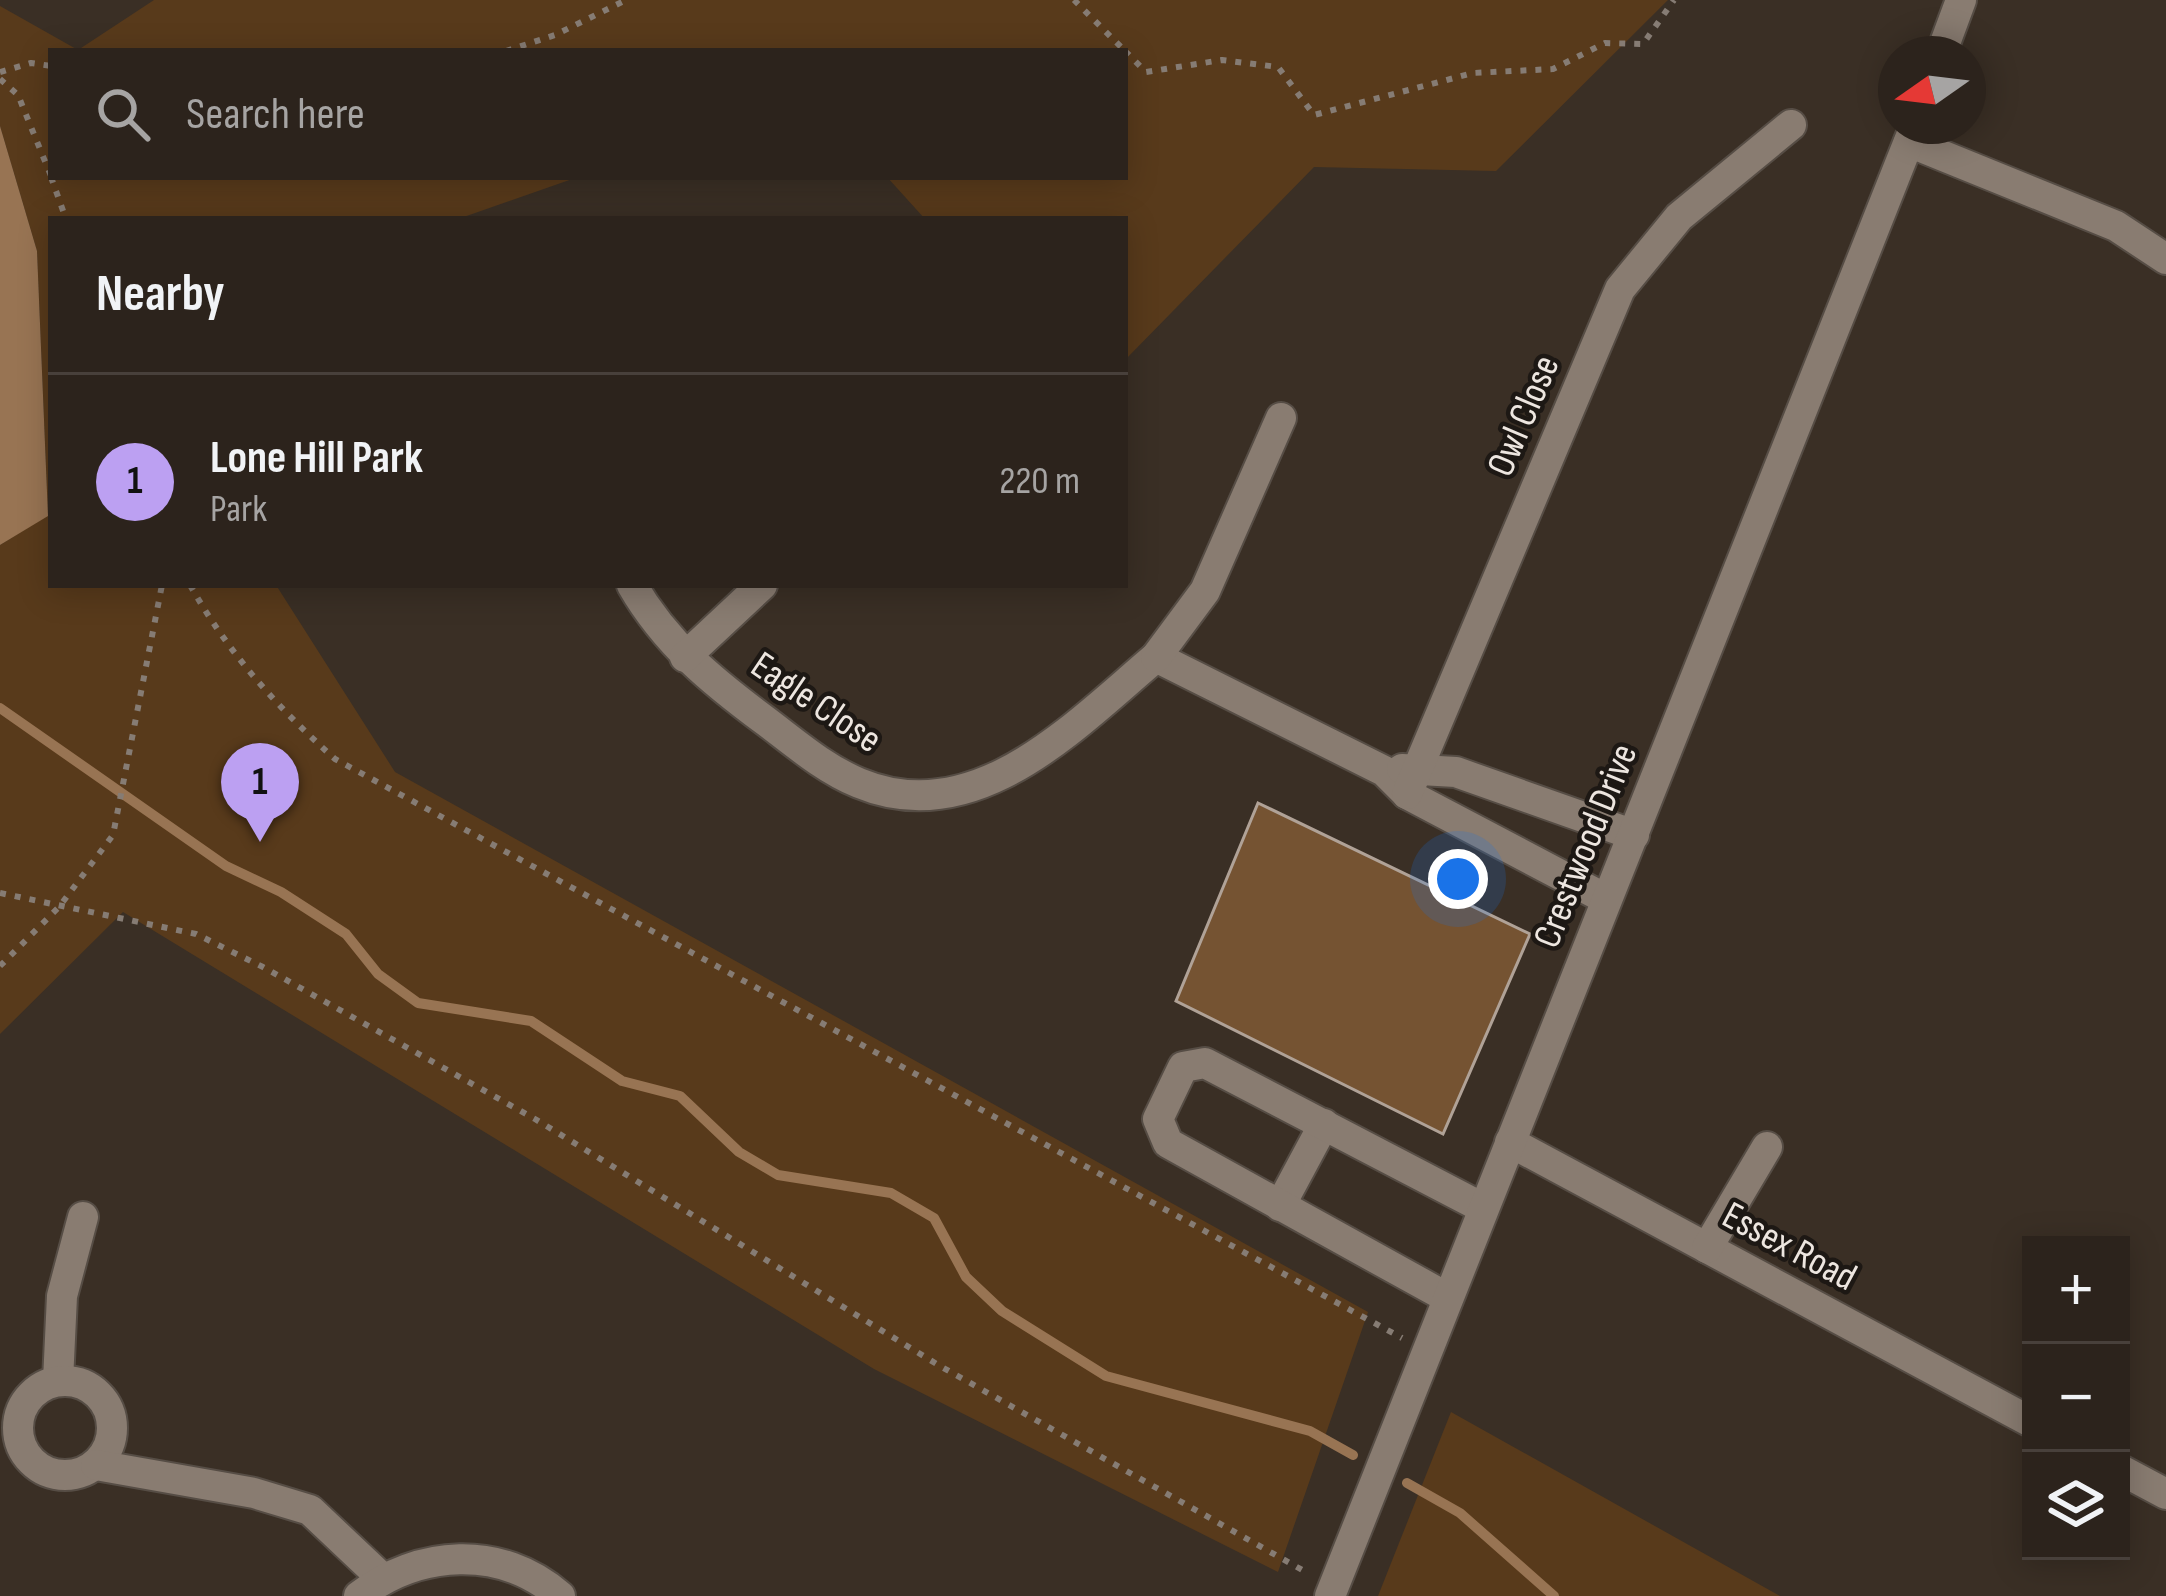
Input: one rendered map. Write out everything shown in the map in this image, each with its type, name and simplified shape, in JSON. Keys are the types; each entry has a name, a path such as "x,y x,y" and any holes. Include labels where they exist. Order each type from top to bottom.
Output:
{"street":[{"path":"1948,36 1961,0"},
{"name":"Owl Close","path":"1413,780 1620,289 1679,217 1791,125"},
{"name":"Crestwood Drive","path":"1331,1592 1908,144"},
{"path":"1934,144 2116,226 2166,260"},
{"name":"Eagle Close","path":"634,588 685,657 836,772 863,785 941,794 994,780 1034,758 1156,657 1205,591 1282,418"},
{"name":"Eagle Close","path":"685,657 759,588"},
{"path":"1156,657 1384,771 1413,780 1498,785 1634,835"},
{"path":"1413,780 1606,899"},
{"path":"1448,1298 1168,1143 1158,1119 1183,1067 1205,1063 1484,1208"},
{"path":"1280,1206 1324,1124"},
{"name":"Essex Road","path":"1510,1142 2022,1417"},
{"path":"1707,1248 1767,1147"},
{"path":"58,1382 62,1296 83,1217"},
{"path":"96,1465 112,1435 104,1401 76,1382 58,1382 29,1398 18,1431 22,1448 47,1472 64,1476 96,1465 254,1493 310,1510 371,1587 425,1561 471,1558 516,1568 560,1596"},
{"path":"2130,1475 2166,1494"}],"path":[{"path":"515,48 555,35 626,0"},
{"path":"1074,0 1122,48"},
{"path":"1128,54 1146,72 1222,60 1278,67 1314,115 1472,73 1553,69 1605,43 1643,44 1674,0"},
{"path":"48,66 31,63 0,76 18,95 48,170"},
{"path":"52,180 65,216"},
{"path":"0,966 59,907 112,835 162,588"},
{"path":"192,588 224,644 273,703 334,759 1426,1352"},
{"path":"0,893 196,934 336,1006 535,1119 940,1366 1331,1592"}],"shaded area":[{"path":"154,0 1668,0 1496,171 1314,167 1128,357 1128,216 922,216 890,180 1128,180 1128,48 81,48"},
{"path":"0,6 74,48 48,48 48,180 569,180 467,216 48,216 48,515 37,251 0,126"},
{"path":"0,126 37,251 48,516 0,545"},
{"path":"48,515 48,588 278,588 395,772 1368,1312 1278,1572 874,1369 123,912 0,1034 0,545"},
{"path":"1451,1412 1780,1596 1378,1596"}],"building":[{"path":"1258,803 1530,934 1443,1134 1176,1001"}],"waterway":[{"path":"0,708 226,866 281,892 346,934 378,974 418,1003 531,1021 622,1081 680,1096 739,1152 778,1175 891,1193 934,1218 966,1277 1002,1311 1106,1376 1310,1431 1353,1455"},
{"path":"1407,1483 1460,1513 1554,1596"}],"place":[{"name":"Lone Hill Park","path":"260,842"}]}
